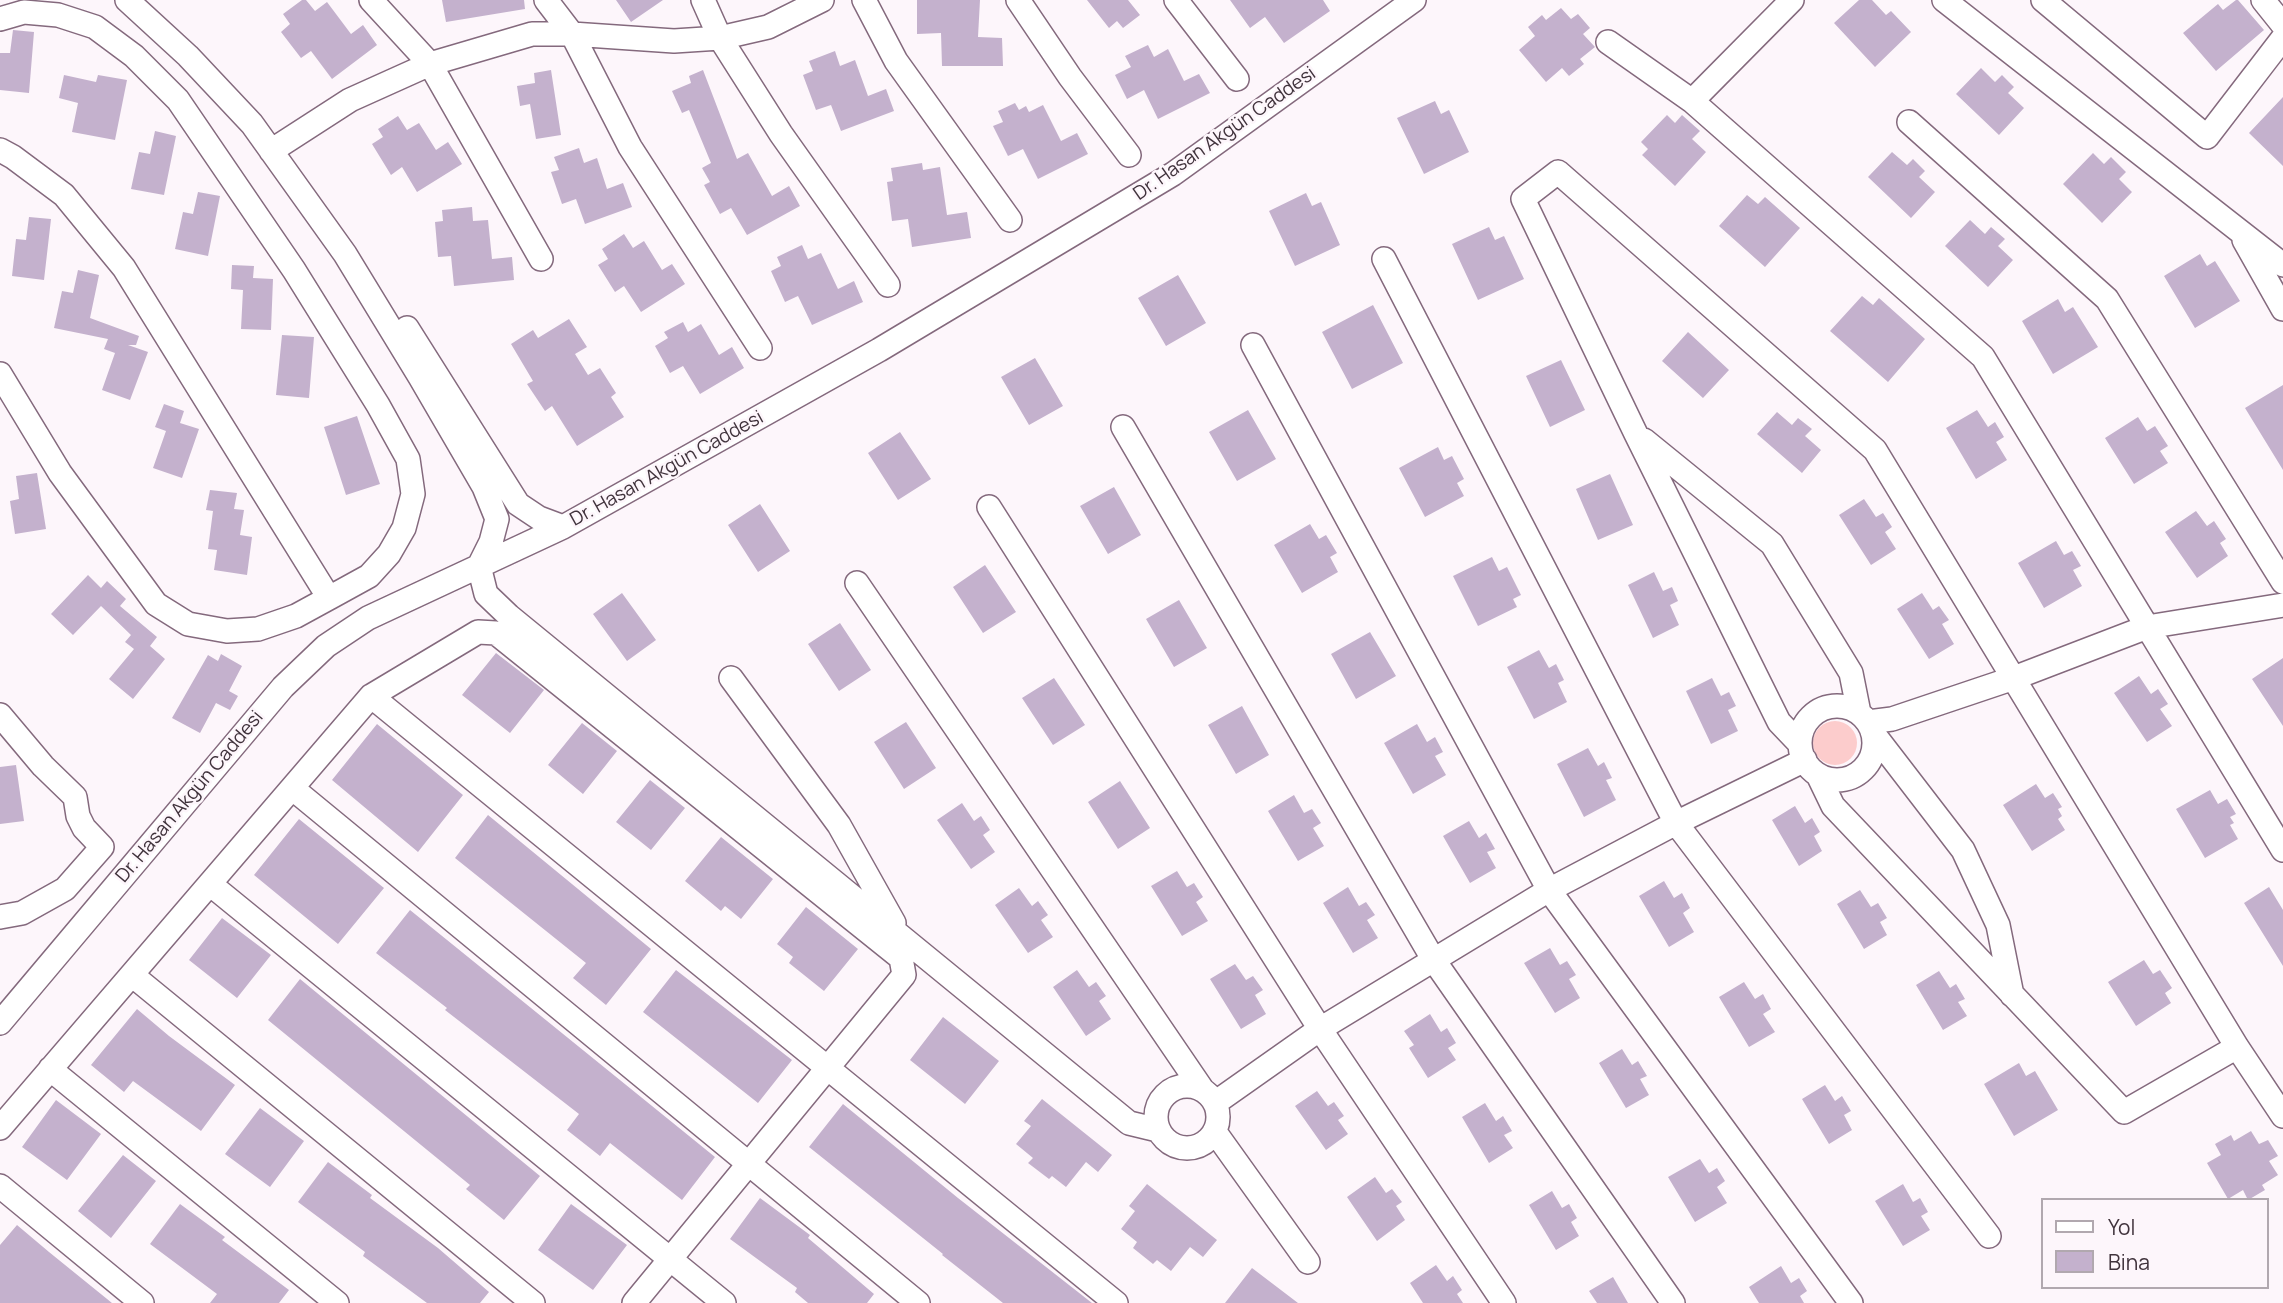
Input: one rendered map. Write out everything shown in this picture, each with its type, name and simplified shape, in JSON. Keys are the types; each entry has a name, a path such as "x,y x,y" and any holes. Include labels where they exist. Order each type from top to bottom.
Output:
{"street":[{"path":"127,0 188,56 277,147 430,361 518,504 539,518 563,527"},
{"path":"149,0 196,44 271,125 277,147 345,254 484,487 497,519 491,542 479,566 486,594 509,616 1129,1123 1158,1129"},
{"path":"371,0 430,64 541,259"},
{"path":"546,0 572,34 630,147 760,348"},
{"path":"703,0 720,38 781,134 888,285"},
{"path":"277,147 350,100 430,64 532,34 674,41 720,38 768,27 822,0"},
{"path":"864,0 896,61 1010,220"},
{"path":"1018,0 1070,77 1129,155"},
{"path":"1176,0 1237,79"},
{"name":"Dr. Hasan Akgün Caddesi","path":"0,1023 275,697 326,646 368,618 563,527 878,350 1173,174 1414,0"},
{"path":"1692,101 1792,0"},
{"path":"1944,0 2283,265"},
{"path":"2043,0 2207,137 2283,38"},
{"path":"2263,0 2283,25"},
{"path":"0,19 24,12 58,15 95,27 134,55 178,100 294,270 379,405 408,459 413,494 404,528 389,554 369,576 296,616 258,629 228,631 188,624 156,604 60,473 0,374"},
{"path":"1608,42 1692,101 1983,357 2283,850"},
{"path":"1909,122 2107,299 2283,582"},
{"path":"0,150 64,195 124,268 329,598"},
{"path":"1636,434 1772,544 1851,673 1874,746 1871,758 1854,776 1830,779 1808,759 1779,722 1636,434 1523,199 1558,172 1875,450 2237,1047 2283,1116"},
{"path":"2239,231 2283,309"},
{"path":"1384,259 1676,822 1989,1236"},
{"path":"1253,345 1549,890 1851,1303"},
{"path":"1123,427 1433,959 1673,1303"},
{"path":"989,507 1320,1029 1504,1303"},
{"path":"857,583 1208,1096 1218,1122 1215,1132 1201,1146 1181,1148 1171,1144 1158,1129 1156,1110 1166,1094 1183,1086 1208,1096"},
{"path":"1867,723 1892,719 2014,678 2147,627 2283,605"},
{"path":"0,1128 371,696 478,632 496,632 901,958 904,975 634,1303"},
{"path":"731,678 839,825 901,935"},
{"path":"371,696 1116,1303"},
{"path":"2012,995 1998,925 1963,850 1867,723 1849,708 1825,707 1815,713 1801,732 1808,759 1833,806 2012,995 2124,1112 2237,1047"},
{"path":"0,715 43,766 75,797 78,816 84,828 102,847 65,889 22,913 0,917"},
{"path":"1208,1096 1549,890 1676,822 1808,759"},
{"path":"292,788 918,1303"},
{"path":"210,884 724,1303"},
{"path":"132,975 533,1303"},
{"path":"50,1069 337,1303"},
{"path":"1215,1132 1308,1262"},
{"path":"0,1186 142,1303"}],"shaded area":[{"path":"1835,721 1850,728 1857,743 1850,758 1835,765 1820,758 1813,743 1820,728"}],"building":[{"path":"306,0 315,11 327,2 351,34 363,25 377,45 332,79 311,51 301,58 281,32 290,24 283,14"},
{"path":"442,0 524,0 525,9 446,22"},
{"path":"616,0 663,0 631,22"},
{"path":"917,0 980,0 978,37 1002,38 1003,66 942,66 941,33 917,34"},
{"path":"1087,0 1128,0 1140,15 1123,28 1117,21 1109,28"},
{"path":"1230,0 1323,0 1330,11 1284,43 1265,17 1250,28"},
{"path":"1859,0 1872,0 1886,15 1891,11 1911,32 1875,67 1834,23"},
{"path":"2236,0 2264,30 2216,71 2183,33 2218,4 2223,10"},
{"path":"1561,8 1571,19 1578,14 1590,28 1583,34 1595,47 1580,59 1584,64 1569,76 1562,68 1546,82 1519,50 1535,36 1528,27 1542,15 1546,20"},
{"path":"13,30 34,32 29,93 0,90 0,53 10,53"},
{"path":"1148,45 1154,57 1168,49 1184,81 1199,74 1210,93 1158,119 1144,90 1127,99 1115,75 1131,67 1125,56"},
{"path":"835,51 840,66 855,60 868,96 886,89 894,111 841,131 831,105 816,110 803,75 813,71 809,61"},
{"path":"1981,68 1995,82 2002,75 2014,87 2008,93 2024,108 1999,135 1956,94"},
{"path":"551,70 561,135 536,139 530,104 520,106 517,86 535,83 534,73"},
{"path":"703,70 737,159 748,153 772,196 789,186 800,206 747,235 731,208 720,214 704,185 710,182 702,168 711,163 689,110 682,113 672,91 691,83 689,76"},
{"path":"64,75 96,82 98,75 127,80 115,140 72,132 78,103 59,98"},
{"path":"2283,97 2283,166 2249,133"},
{"path":"1435,101 1441,114 1449,110 1469,152 1424,174 1397,118"},
{"path":"1015,103 1019,110 1026,106 1029,112 1043,105 1061,141 1077,133 1088,154 1038,179 1023,149 1008,156 993,126 1003,122 998,111"},
{"path":"1667,115 1675,123 1682,115 1700,131 1692,139 1706,152 1675,186 1642,155 1648,149 1641,142"},
{"path":"398,116 407,130 419,123 436,150 448,142 462,164 417,192 402,167 391,175 372,144 383,137 378,129"},
{"path":"155,131 176,136 164,195 131,189 139,152 150,154"},
{"path":"579,148 584,163 597,158 607,189 623,183 632,207 585,224 576,199 562,204 551,172 559,170 554,157"},
{"path":"1892,152 1907,165 1913,159 1925,171 1919,177 1935,192 1911,218 1868,177"},
{"path":"2093,153 2104,164 2111,157 2126,172 2119,179 2132,192 2102,223 2063,184"},
{"path":"922,163 923,170 940,167 947,215 967,212 971,238 912,247 908,219 892,221 887,182 893,181 891,168"},
{"path":"198,192 220,196 208,256 175,249 183,212 193,214"},
{"path":"1306,193 1312,206 1321,202 1340,245 1295,266 1269,211"},
{"path":"1747,195 1758,204 1765,197 1800,228 1765,267 1719,226"},
{"path":"472,207 473,221 488,220 492,259 512,257 514,280 454,286 451,256 438,257 435,222 443,221 442,210"},
{"path":"29,217 51,219 44,280 12,276 16,239 26,240"},
{"path":"1970,220 1985,234 1991,227 2005,239 1998,246 2013,260 1988,287 1945,246"},
{"path":"1489,227 1495,240 1504,236 1524,279 1478,300 1452,244"},
{"path":"624,234 633,248 644,241 662,270 672,264 685,284 641,312 624,286 615,292 598,265 608,259 602,249"},
{"path":"802,245 808,259 821,253 838,289 854,281 863,302 812,325 798,296 785,302 771,271 781,266 777,257"},
{"path":"2200,254 2207,266 2215,261 2240,301 2195,328 2164,276"},
{"path":"232,265 254,266 253,278 273,279 271,330 241,329 243,290 231,289"},
{"path":"78,270 99,275 90,318 139,336 136,345 128,345 148,352 130,400 102,390 115,353 104,349 108,339 54,328 62,291 73,293"},
{"path":"1178,275 1206,323 1166,346 1138,298"},
{"path":"1862,296 1873,305 1879,298 1925,339 1888,382 1830,331"},
{"path":"2058,299 2065,312 2073,307 2098,347 2053,374 2022,321"},
{"path":"1373,305 1403,363 1352,389 1322,332"},
{"path":"569,319 587,347 575,354 588,375 600,368 616,393 611,397 624,417 577,446 552,406 545,411 527,384 533,381 511,344 533,330 538,338"},
{"path":"683,322 688,332 701,324 719,355 732,347 744,368 700,394 683,366 670,373 655,346 668,338 664,332"},
{"path":"1688,332 1729,370 1703,398 1662,361"},
{"path":"282,335 314,337 309,398 276,395"},
{"path":"1035,358 1063,406 1029,425 1001,377"},
{"path":"1561,360 1585,410 1550,427 1526,376"},
{"path":"2283,385 2283,470 2245,408"},
{"path":"164,404 184,411 180,423 199,429 182,478 153,468 166,431 155,427"},
{"path":"1248,410 1276,459 1237,481 1209,432"},
{"path":"1977,410 1988,427 1995,422 2004,437 1996,442 2007,460 1976,479 1946,428"},
{"path":"1777,412 1792,425 1798,418 1812,429 1805,436 1821,450 1802,473 1757,434"},
{"path":"357,416 380,484 346,495 324,427"},
{"path":"2138,417 2147,431 2155,426 2168,446 2160,451 2168,463 2134,484 2105,438"},
{"path":"900,432 931,479 898,500 868,453"},
{"path":"1438,447 1444,460 1452,456 1464,479 1457,483 1464,496 1425,517 1399,468"},
{"path":"37,473 46,529 15,534 10,501 19,499 16,476"},
{"path":"1610,474 1633,525 1598,540 1576,489"},
{"path":"1114,487 1141,535 1108,554 1080,506"},
{"path":"210,490 237,493 234,509 244,510 240,535 252,537 247,575 214,570 217,550 208,549 213,511 206,510"},
{"path":"1864,499 1876,517 1883,513 1892,527 1885,532 1896,549 1871,565 1839,515"},
{"path":"760,504 790,551 758,572 728,525"},
{"path":"2196,511 2207,526 2214,521 2226,539 2220,543 2228,556 2197,578 2165,532"},
{"path":"1310,524 1319,539 1326,535 1337,553 1330,557 1338,572 1302,593 1274,545"},
{"path":"2056,541 2064,555 2072,551 2081,566 2073,570 2082,586 2044,608 2018,563"},
{"path":"1492,557 1499,571 1507,567 1521,595 1513,599 1517,607 1478,626 1453,576"},
{"path":"985,565 1016,612 983,633 953,587"},
{"path":"1654,572 1663,591 1672,587 1678,601 1670,605 1679,625 1653,638 1628,585"},
{"path":"88,575 101,588 107,581 126,599 120,606 157,637 150,646 165,659 133,699 109,679 134,649 125,642 131,635 101,606 73,635 51,614"},
{"path":"622,593 656,640 627,661 593,614"},
{"path":"1922,593 1933,610 1939,606 1949,620 1942,624 1954,644 1929,659 1897,609"},
{"path":"1179,600 1207,648 1174,667 1146,619"},
{"path":"840,623 871,670 839,691 808,644"},
{"path":"1370,632 1396,676 1356,699 1331,654"},
{"path":"1539,650 1549,668 1556,664 1564,680 1558,683 1567,702 1534,719 1507,667"},
{"path":"496,653 544,690 510,733 462,695"},
{"path":"221,654 242,666 229,691 238,696 230,710 216,703 200,733 172,718 208,655 218,661"},
{"path":"2283,658 2283,726 2252,679"},
{"path":"2139,676 2151,694 2158,689 2168,704 2160,709 2172,726 2147,742 2114,693"},
{"path":"1054,678 1085,725 1053,745 1022,698"},
{"path":"1712,678 1721,696 1729,692 1736,706 1728,710 1738,731 1711,744 1686,691"},
{"path":"1242,706 1269,755 1236,774 1208,725"},
{"path":"906,722 936,768 904,789 874,742"},
{"path":"582,723 617,751 583,794 548,765"},
{"path":"377,724 463,795 418,852 332,780"},
{"path":"1417,724 1427,742 1435,737 1443,752 1435,756 1446,775 1413,794 1384,743"},
{"path":"1588,748 1598,766 1604,762 1612,778 1606,780 1616,800 1584,817 1557,764"},
{"path":"16,765 24,821 0,824 0,767"},
{"path":"650,780 685,808 651,850 616,822"},
{"path":"1120,781 1150,828 1118,849 1088,802"},
{"path":"2036,784 2045,798 2053,793 2062,807 2058,809 2062,816 2058,819 2065,830 2032,851 2003,805"},
{"path":"2210,790 2218,804 2227,799 2236,814 2230,817 2234,823 2230,825 2238,839 2205,858 2176,809"},
{"path":"1294,795 1304,813 1312,809 1321,823 1313,828 1324,846 1298,861 1268,811"},
{"path":"962,803 974,821 981,816 990,830 983,835 995,852 971,869 937,820"},
{"path":"1795,806 1805,823 1812,818 1820,832 1814,836 1822,851 1799,866 1772,820"},
{"path":"488,815 651,949 606,1005 573,978 586,963 455,858"},
{"path":"299,819 384,888 338,944 254,875"},
{"path":"1469,821 1479,838 1486,833 1495,849 1487,852 1496,868 1470,883 1443,836"},
{"path":"721,837 773,879 741,919 725,906 721,911 685,881"},
{"path":"1177,871 1187,887 1194,883 1203,897 1196,902 1208,921 1182,936 1151,886"},
{"path":"1664,881 1674,898 1682,893 1690,908 1683,913 1694,932 1669,947 1639,896"},
{"path":"1348,887 1359,906 1366,902 1375,915 1367,920 1378,938 1353,953 1323,903"},
{"path":"2269,887 2283,910 2283,966 2244,903"},
{"path":"1019,888 1032,906 1038,901 1048,915 1041,920 1053,937 1028,953 995,905"},
{"path":"1860,890 1871,907 1878,903 1887,918 1880,922 1887,935 1864,949 1837,904"},
{"path":"806,907 858,949 824,991 789,963 793,957 777,944"},
{"path":"410,910 715,1157 682,1200 610,1143 600,1156 567,1130 579,1114 376,953"},
{"path":"222,918 271,955 237,998 189,960"},
{"path":"1550,948 1560,965 1567,961 1576,975 1569,979 1580,998 1555,1013 1524,963"},
{"path":"2144,960 2153,974 2160,970 2172,988 2165,993 2171,1003 2136,1026 2108,982"},
{"path":"1235,964 1246,980 1253,976 1263,990 1255,995 1266,1014 1241,1029 1210,979"},
{"path":"676,970 792,1060 758,1103 643,1012"},
{"path":"1077,970 1089,987 1096,982 1106,996 1099,1001 1111,1019 1086,1036 1053,987"},
{"path":"1939,971 1950,988 1956,984 1965,999 1958,1002 1967,1016 1943,1030 1916,985"},
{"path":"300,979 540,1176 504,1220 466,1189 470,1185 268,1020"},
{"path":"1744,982 1755,999 1763,994 1771,1009 1763,1014 1775,1032 1749,1047 1719,997"},
{"path":"137,1009 235,1085 201,1131 133,1081 124,1092 91,1065"},
{"path":"1430,1014 1441,1032 1447,1028 1456,1043 1448,1048 1456,1060 1428,1078 1409,1048 1414,1045 1404,1031"},
{"path":"943,1017 999,1061 965,1104 910,1060"},
{"path":"1622,1049 1632,1065 1638,1061 1647,1076 1640,1079 1649,1095 1626,1108 1599,1063"},
{"path":"2019,1063 2026,1076 2035,1071 2058,1110 2014,1136 1984,1084"},
{"path":"1825,1085 1835,1101 1842,1096 1851,1111 1844,1115 1852,1130 1829,1144 1802,1099"},
{"path":"1317,1091 1328,1106 1334,1102 1344,1116 1338,1120 1348,1134 1326,1150 1295,1106"},
{"path":"1042,1099 1112,1155 1098,1172 1086,1162 1066,1187 1052,1176 1049,1179 1028,1163 1033,1158 1016,1144 1031,1126 1024,1121"},
{"path":"56,1100 101,1134 67,1180 22,1147"},
{"path":"1485,1103 1496,1121 1503,1116 1512,1131 1504,1135 1513,1148 1489,1163 1462,1117"},
{"path":"843,1104 1092,1303 1003,1303 942,1255 809,1147"},
{"path":"260,1108 304,1141 270,1187 225,1154"},
{"path":"2251,1131 2259,1144 2268,1140 2278,1156 2269,1161 2278,1175 2262,1185 2265,1190 2251,1198 2247,1198 2243,1190 2227,1198 2207,1163 2221,1155 2215,1144 2231,1135 2234,1141"},
{"path":"123,1155 156,1181 111,1238 78,1211"},
{"path":"1700,1159 1709,1173 1717,1168 1725,1181 1717,1187 1727,1203 1695,1222 1668,1177"},
{"path":"328,1162 372,1195 370,1198 438,1248 489,1292 480,1303 427,1303 363,1256 365,1252 298,1202"},
{"path":"1375,1177 1386,1193 1392,1189 1402,1202 1396,1206 1405,1220 1377,1241 1347,1197"},
{"path":"1147,1184 1217,1240 1203,1257 1190,1247 1171,1271 1157,1260 1153,1264 1133,1248 1137,1242 1121,1229 1135,1211 1129,1206"},
{"path":"1903,1184 1913,1202 1920,1198 1928,1212 1921,1216 1930,1230 1903,1246 1875,1201"},
{"path":"1552,1191 1562,1208 1569,1204 1577,1218 1571,1222 1579,1236 1556,1250 1529,1205"},
{"path":"760,1198 810,1235 808,1238 874,1294 867,1303 808,1303 795,1292 797,1288 730,1239"},
{"path":"180,1204 225,1237 222,1240 289,1290 279,1303 210,1303 217,1294 150,1244"},
{"path":"571,1204 627,1245 593,1290 538,1250"},
{"path":"17,1225 112,1303 0,1303 0,1245"},
{"path":"1436,1265 1447,1281 1453,1276 1462,1290 1457,1294 1463,1303 1423,1303 1410,1283"},
{"path":"1781,1266 1791,1283 1799,1278 1807,1291 1800,1296 1804,1303 1759,1303 1749,1287"},
{"path":"1252,1268 1298,1303 1225,1303"},
{"path":"1613,1277 1628,1303 1597,1303 1589,1291"}]}
